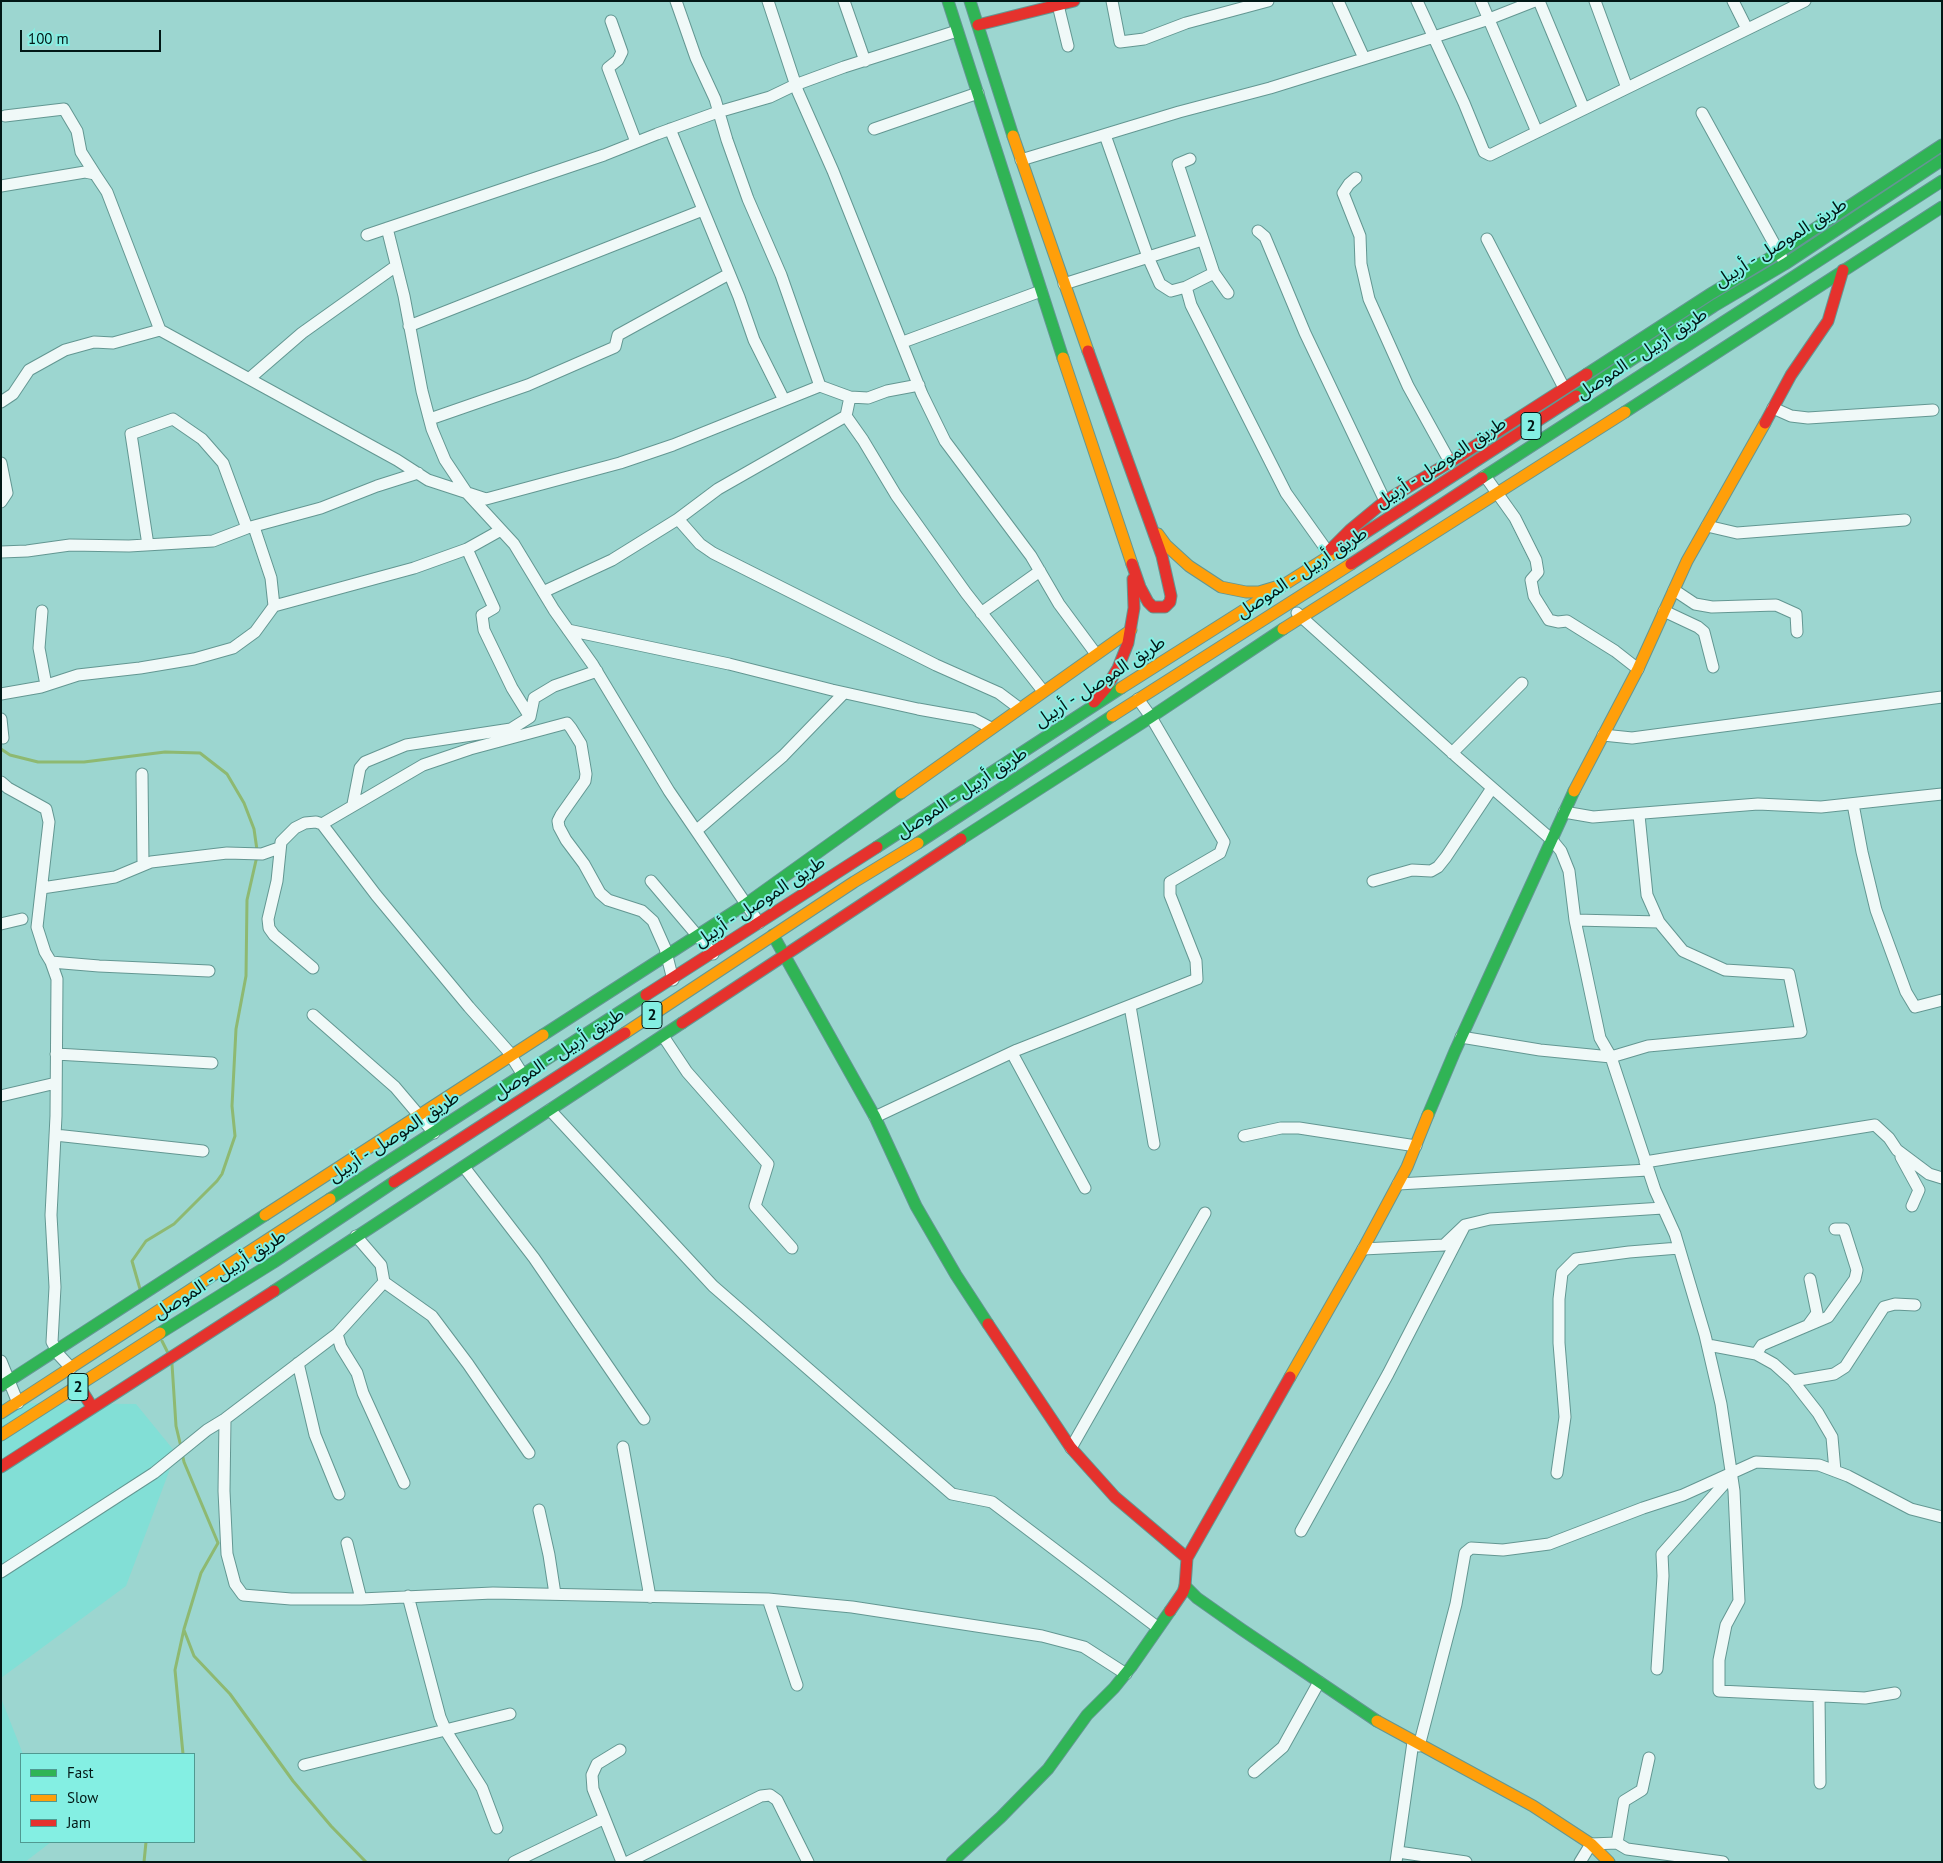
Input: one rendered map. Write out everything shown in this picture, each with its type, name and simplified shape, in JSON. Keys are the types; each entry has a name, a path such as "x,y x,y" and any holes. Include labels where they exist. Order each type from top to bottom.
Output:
{"main road":[{"path":"948,1 1041,290 1140,587 1153,607 1165,607 1170,602 1171,589 1151,522 1064,284 1021,160 970,1"},
{"path":"978,25 1074,1"},
{"path":"1315,566 1350,530 1385,501 1450,462 1778,253 1942,144"},
{"name":"طريق الموصل - أربيل","path":"1,1414 1119,689 1295,579 1714,306 1785,264 1942,160"},
{"name":"طريق أربيل - الموصل","path":"1,1436 164,1330 274,1262 387,1186 664,1008 854,882 954,821 1138,699 1330,578 1485,476 1941,183"},
{"path":"1,1467 464,1167 1302,616 1498,494 1942,207"},
{"path":"952,1862 1048,1768 1087,1715 1126,1674 1183,1592 1187,1558 1398,1184 1416,1146 1461,1037 1564,812 1638,669 1687,561 1790,375 1828,321 1843,270"},
{"path":"1714,306 1727,320"},
{"path":"1151,522 1166,544 1178,556 1202,576 1221,587 1232,590 1259,592 1295,579"},
{"path":"1077,718 1098,698 1112,679 1124,656 1131,630 1134,591 1130,558"},
{"path":"5,1383 746,904 1131,630"},
{"path":"773,935 875,1117 916,1206 956,1275 1071,1448 1115,1497 1187,1558"},
{"path":"79,1386 92,1407"},
{"path":"1185,1586 1197,1598 1219,1614 1388,1728 1533,1806 1591,1844 1609,1862"}],"street":[{"path":"676,1 718,112 748,199 780,275 820,386 850,397 868,398 887,391 919,385"},
{"path":"768,1 795,85 833,171 919,385 945,441 1031,556 1060,604 1096,654"},
{"path":"844,1 865,61"},
{"path":"1112,1 1120,42 1144,39 1186,23 1268,1"},
{"path":"1338,1 1364,58"},
{"path":"1417,1 1464,103 1484,152 1490,155 1804,1"},
{"path":"1481,1 1537,132"},
{"path":"1021,160 1434,38 1535,1"},
{"path":"1539,1 1584,109"},
{"path":"1595,1 1627,88"},
{"path":"1733,1 1748,29"},
{"path":"1058,5 1068,46"},
{"path":"611,21 622,52 618,60 608,68 636,142"},
{"path":"367,235 604,155 718,112 770,97 795,85 958,31"},
{"path":"874,129 978,93"},
{"path":"5,116 64,109 77,131 81,152 108,192 160,330 398,460 428,480 467,493 486,499 620,463 673,445 820,386"},
{"path":"1702,113 1785,264"},
{"path":"670,129 696,190 754,340 784,400"},
{"path":"1105,134 1148,257 1160,284 1171,291 1186,287 1214,273"},
{"path":"1190,159 1178,164 1214,273 1228,293"},
{"path":"1,186 85,172 95,174"},
{"path":"1356,178 1348,184 1343,193 1360,236 1361,264 1369,299 1408,386 1450,462"},
{"path":"409,326 703,210"},
{"path":"387,228 422,391 445,460 467,493 514,544 543,592 596,671 669,790 760,923"},
{"path":"1258,231 1265,238 1309,340 1385,501"},
{"path":"1487,239 1564,388"},
{"path":"1064,284 1202,240"},
{"path":"250,378 302,333 396,266"},
{"path":"430,419 528,385 615,347 618,336 699,289 729,274"},
{"path":"1186,287 1191,305 1286,493 1328,552"},
{"path":"903,342 1041,290"},
{"path":"1,402 13,394 29,370 65,350 94,342 113,343 160,330"},
{"path":"850,397 846,416 863,440 896,495 949,571 1043,691"},
{"path":"1773,408 1791,416 1808,418 1933,410"},
{"path":"543,592 612,560 678,518 718,489 846,416"},
{"path":"148,545 131,434 173,419 202,439 223,463 271,578 274,606"},
{"path":"1,463 8,493 1,502"},
{"path":"1,552 28,551 70,545 148,545 213,541 251,527 321,508 377,486 418,474"},
{"path":"1485,476 1515,518 1536,560 1538,572 1531,580 1534,596 1549,620 1567,621 1638,669"},
{"path":"678,518 700,544 713,553 936,665 999,693 1019,708"},
{"path":"1707,526 1737,533 1905,520"},
{"path":"1,694 78,676 194,659 233,648 255,632 274,606 414,568 467,549 501,530"},
{"path":"467,549 494,608 482,615 484,630 512,688 530,716"},
{"path":"981,613 1040,571"},
{"path":"1674,590 1695,604 1712,608 1776,606 1796,614 1798,632"},
{"path":"1286,604 1302,616 1452,753 1552,840 1561,851 1569,871 1575,920 1600,1038 1612,1057 1646,1166 1675,1234 1708,1345 1721,1404 1734,1492 1739,1600 1726,1626 1718,1660 1719,1691 1865,1698 1895,1693"},
{"path":"42,611 39,648 46,685"},
{"path":"1664,611 1698,627 1704,632 1713,667"},
{"path":"568,630 729,664 844,693 974,719 991,728"},
{"path":"353,804 360,768 365,762 406,745 511,729 530,716 534,698 554,686 596,671"},
{"path":"1452,753 1522,683"},
{"path":"697,830 783,756 844,693"},
{"path":"1603,735 1632,738 1942,697"},
{"path":"875,1117 1012,1053 1197,980 1196,962 1170,896 1170,882 1220,853 1224,842 1151,717 1138,699"},
{"path":"1,718 3,738"},
{"path":"322,824 353,804 423,765 470,749 567,724 581,744 586,774 585,781 561,815 558,821 559,827 589,872 600,893 608,900 642,911 653,921 667,954 673,980"},
{"path":"142,774 143,864"},
{"path":"1,782 8,788 46,809 49,822 37,927 45,952 57,979 55,1135 51,1215 54,1286 52,1342 71,1368"},
{"path":"1373,881 1412,870 1431,871 1438,867 1492,788"},
{"path":"1564,812 1593,817 1639,815 1758,804 1821,807 1942,794"},
{"path":"1852,804 1876,910 1906,992 1916,1007 1942,1000"},
{"path":"1461,1037 1540,1050 1612,1057 1648,1046 1801,1032 1789,974 1725,970 1683,952 1659,922 1648,895 1639,815"},
{"path":"314,968 274,935 269,928 268,919 277,881 279,848 285,836 295,828 305,823 316,822 322,824 382,902 511,1055 523,1075"},
{"path":"42,888 116,877 143,864 164,860 227,853 262,854 279,848"},
{"path":"651,881 713,954"},
{"path":"1,924 22,919"},
{"path":"1575,920 1659,922"},
{"path":"51,962 209,971"},
{"path":"1130,1006 1154,1144"},
{"path":"313,1015 395,1087 434,1133"},
{"path":"663,1036 686,1072 768,1164 755,1206 792,1248"},
{"path":"1012,1053 1085,1188"},
{"path":"56,1054 212,1063"},
{"path":"1,1096 56,1083"},
{"path":"550,1110 713,1286 952,1494 992,1502 1157,1627"},
{"path":"1398,1184 1646,1166 1875,1125 1889,1138 1919,1190 1912,1206"},
{"path":"1244,1136 1281,1128 1299,1128 1416,1146"},
{"path":"55,1135 203,1151"},
{"path":"1897,1150 1929,1174 1942,1178"},
{"path":"464,1167 534,1258 644,1419"},
{"path":"1363,1249 1444,1245 1465,1226 1490,1219 1663,1208"},
{"path":"1071,1448 1205,1213"},
{"path":"1301,1531 1388,1374 1465,1226"},
{"path":"1756,1354 1762,1345 1828,1317 1855,1279 1857,1270 1847,1235 1844,1229 1835,1229"},
{"path":"356,1236 381,1265 384,1282 432,1316 468,1364 529,1453"},
{"path":"1557,1473 1565,1417 1559,1343 1559,1299 1562,1273 1576,1259 1679,1248"},
{"path":"1809,1324 1818,1313 1810,1280"},
{"path":"1,1572 154,1473 207,1430 337,1334 384,1282"},
{"path":"1793,1382 1834,1374 1849,1361 1884,1307 1895,1304 1915,1305"},
{"path":"337,1334 341,1347 357,1373 363,1393 404,1483"},
{"path":"1708,1345 1756,1354 1774,1364 1793,1382 1818,1413 1832,1438 1835,1471"},
{"path":"1,1361 5,1383 18,1403"},
{"path":"298,1362 315,1434 339,1494"},
{"path":"224,1419 224,1491 227,1554 235,1584 243,1595 291,1599 361,1599 493,1593 768,1599 852,1607 1042,1636 1084,1648 1126,1674"},
{"path":"624,1447 650,1597"},
{"path":"1466,1862 1397,1857 1416,1744 1456,1604 1465,1553 1471,1548 1503,1550 1549,1544 1643,1508 1683,1495 1756,1462 1818,1465 1835,1471 1911,1509 1942,1517"},
{"path":"1657,1669 1663,1576 1662,1554 1732,1473"},
{"path":"539,1510 549,1554 555,1594"},
{"path":"347,1543 361,1599"},
{"path":"408,1596 440,1717 446,1731 482,1788 497,1828"},
{"path":"768,1599 797,1685"},
{"path":"1254,1772 1283,1747 1319,1682"},
{"path":"1819,1696 1820,1784"},
{"path":"304,1765 510,1714"},
{"path":"620,1750 597,1764 592,1775 593,1788 603,1818 622,1862"},
{"path":"1616,1843 1624,1801 1642,1790 1650,1758"},
{"path":"628,1862 760,1796 770,1795 777,1800 808,1862"},
{"path":"514,1862 603,1818"},
{"path":"1580,1862 1591,1844 1616,1843 1627,1848 1723,1862"}],"shaded area":[{"path":"1,1403 136,1404 176,1453 126,1586 1,1678"},
{"path":"1,1698 23,1753 20,1753 20,1843 50,1843 25,1862 1,1862"}],"waterway":[{"path":"1,749 10,755 38,762 84,762 165,752 200,753 227,774 244,803 254,829 257,850"},
{"path":"140,1289 132,1261 146,1241 174,1224 217,1181 222,1174 235,1136 232,1106 236,1029 246,976 247,900 257,856"},
{"path":"162,1341 168,1353"},
{"path":"172,1364 176,1426 181,1447"},
{"path":"182,1453 218,1543 201,1573 184,1629 175,1670 183,1753"},
{"path":"184,1630 194,1656 230,1694 293,1781 331,1826 366,1862"},
{"path":"144,1862 146,1843"}],"traffic: fast":[{"path":"948,1 1063,358"},
{"path":"970,1 1013,136"},
{"path":"1587,374 1712,293 1778,253 1942,145"},
{"path":"1576,396 1714,306 1785,264 1942,160"},
{"path":"1482,478 1942,181"},
{"path":"1625,412 1942,207"},
{"path":"961,839 1151,717 1283,629"},
{"path":"877,847 1121,688"},
{"path":"918,843 1112,716"},
{"path":"1428,1115 1455,1051 1574,791"},
{"path":"543,1035 746,904 901,793"},
{"path":"773,935 875,1117 916,1206 956,1275 988,1324"},
{"path":"330,1199 646,995"},
{"path":"274,1291 682,1023"},
{"path":"160,1333 274,1262 394,1182"},
{"path":"1,1386 265,1215"},
{"path":"1185,1586 1197,1598 1241,1629 1377,1721"},
{"path":"952,1862 1001,1817 1048,1769 1087,1715 1114,1688 1131,1667 1170,1611"}],"traffic: slow":[{"path":"1013,136 1088,351"},
{"path":"1063,358 1132,564"},
{"path":"1283,629 1625,412"},
{"path":"1574,791 1638,669 1687,561 1765,423"},
{"path":"1158,534 1166,545 1189,566 1221,587 1246,592 1259,592 1279,586"},
{"path":"1121,688 1342,548"},
{"path":"1112,716 1351,564"},
{"path":"901,793 1131,630"},
{"path":"625,1033 854,882 918,843"},
{"path":"265,1215 543,1035"},
{"path":"1290,1377 1407,1167 1428,1115"},
{"path":"1,1413 330,1199"},
{"path":"1,1435 160,1333"},
{"path":"1377,1721 1533,1806 1591,1844 1609,1862"}],"traffic: jam":[{"path":"978,25 1074,1"},
{"path":"1765,423 1791,375 1828,321 1843,270"},
{"path":"1088,351 1162,556 1171,596 1170,602 1165,607 1153,607 1148,602 1140,587 1132,564"},
{"path":"1330,550 1350,530 1385,501 1450,462 1587,374"},
{"path":"1342,548 1576,396"},
{"path":"1351,564 1482,478"},
{"path":"1094,702 1106,688 1118,668 1128,643 1134,608 1133,579"},
{"path":"682,1023 961,839"},
{"path":"646,995 877,847"},
{"path":"394,1182 625,1033"},
{"path":"1,1467 274,1291"},
{"path":"988,1324 1071,1448 1115,1497 1187,1558"},
{"path":"1170,1611 1185,1586 1187,1558 1290,1377"},
{"path":"79,1386 92,1407"}]}
